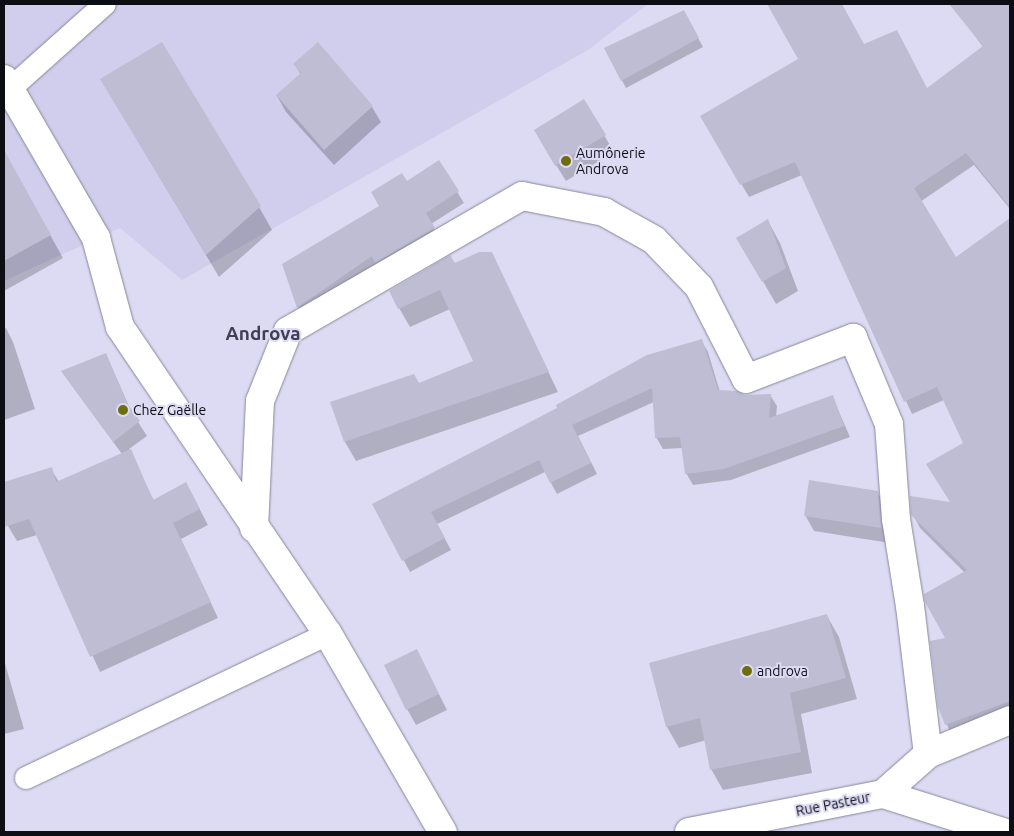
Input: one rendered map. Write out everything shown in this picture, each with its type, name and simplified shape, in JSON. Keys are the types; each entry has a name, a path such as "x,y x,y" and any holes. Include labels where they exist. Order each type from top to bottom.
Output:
{"street":[{"path":"7,84 96,238 120,327 254,528 328,634 443,832"},
{"path":"254,528 260,401 288,331 522,196 604,212 654,240 699,287 746,379 853,338 889,424 896,519 910,606 928,754"},
{"path":"883,794 928,754 1010,720"},
{"name":"Rue Pasteur","path":"688,832 883,794 1003,832"}],"lane":[{"path":"7,84 105,4"},
{"path":"26,778 328,634"}],"shaded area":[{"path":"4,4 648,4 588,50 182,280 120,228 4,281"}],"building":[{"path":"767,4 842,4 864,44 897,30 927,88 983,46 949,4 1010,4 1010,207 966,153 914,188 956,257 1010,218 1010,701 945,725 938,707 930,641 945,638 925,602 924,594 967,570 911,515 910,496 950,502 926,464 963,443 937,387 904,402 795,162 740,185 700,116 798,59"},
{"path":"684,10 699,38 621,81 604,48"},
{"path":"162,42 261,206 206,255 100,79"},
{"path":"318,42 373,106 324,150 276,95 301,73 293,64"},
{"path":"584,99 606,135 555,166 534,130"},
{"path":"4,150 51,235 4,261"},
{"path":"439,160 459,191 426,213 435,228 375,263 372,256 297,308 282,264 379,206 371,192 402,173 407,181"},
{"path":"768,219 786,268 762,282 736,238"},
{"path":"479,252 492,252 549,372 344,442 330,402 414,374 419,383 473,361 440,290 398,309 389,291 450,255 455,263"},
{"path":"702,339 718,390 737,391 745,395 771,394 769,418 833,395 844,426 724,469 685,474 680,437 655,438 652,388 572,425 591,463 550,483 539,460 431,512 445,538 402,561 372,504 557,408 556,405 647,355"},
{"path":"106,353 127,403 140,421 113,442 61,371"},
{"path":"131,449 153,500 186,482 200,509 173,523 211,602 90,657 29,519 4,527 4,482 52,467 56,482"},
{"path":"809,480 878,491 882,528 804,516"},
{"name":"androva","path":"827,614 846,678 790,693 801,752 710,770 700,718 666,727 649,663"},
{"path":"417,649 439,694 406,710 384,665"}],"place":[{"name":"Aumônerie Androva","path":"566,161"},
{"name":"Chez Gaëlle","path":"123,410"},
{"name":"androva","path":"747,671"}],"district":[{"name":"Androva","path":"263,334"}]}
